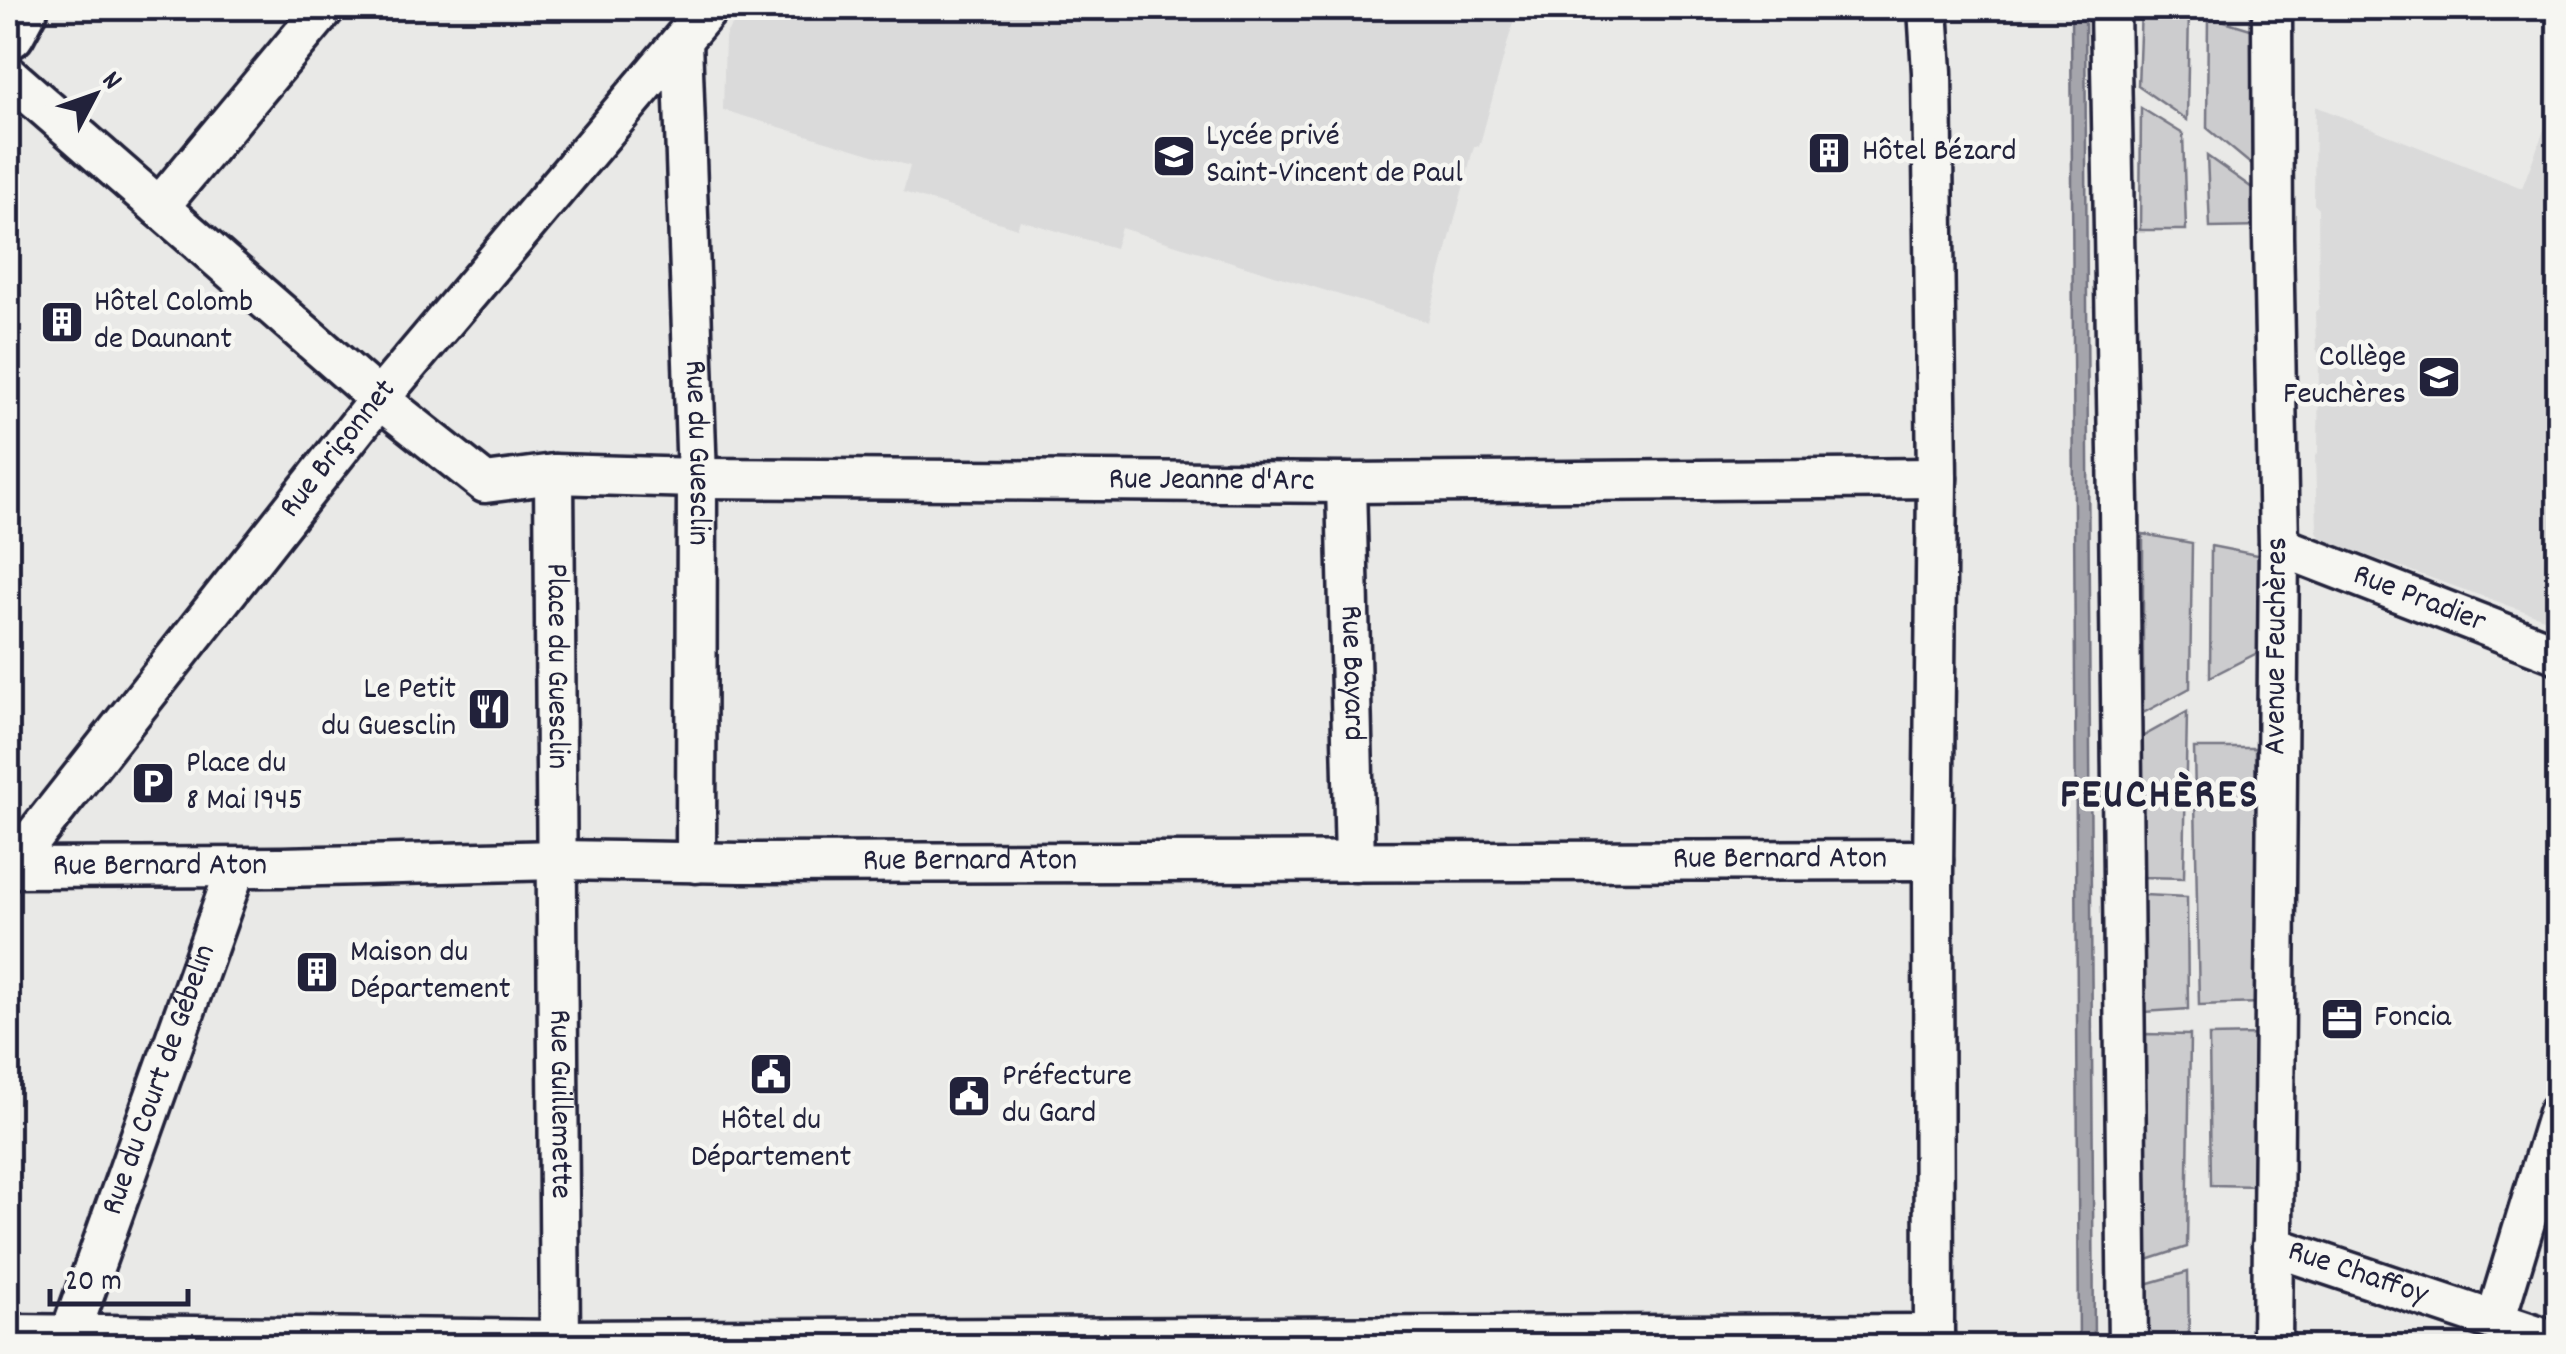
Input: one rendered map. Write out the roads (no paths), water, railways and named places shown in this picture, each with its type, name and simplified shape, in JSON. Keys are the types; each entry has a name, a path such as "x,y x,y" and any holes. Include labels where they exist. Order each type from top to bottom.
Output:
{"street":[{"path":"8,32 21,8"},
{"path":"159,207 325,8"},
{"name":"Rue Briçonnet","path":"8,869 379,399 709,8"},
{"path":"8,1334 68,1340 560,1343 1934,1340 1937,478 1928,8"},
{"path":"2110,8 2128,1346"},
{"name":"Avenue Feuchères","path":"2272,1346 2278,546 2272,18 2276,8"},
{"name":"Rue du Guesclin","path":"682,42 697,478 696,864"},
{"path":"8,75 379,399"},
{"name":"Rue Jeanne d'Arc","path":"379,399 485,483 554,474 1346,483 1937,478"},
{"name":"Place du Guesclin","path":"554,474 558,860"},
{"name":"Rue Bayard","path":"1346,483 1355,862"},
{"name":"Rue Pradier","path":"2278,546 2558,654"},
{"name":"Rue Bernard Aton","path":"8,869 558,860 696,864 1933,860"},
{"name":"Rue Guillemette","path":"558,860 560,1343"},
{"name":"Rue du Court de Gébelin","path":"68,1340 236,868"},
{"path":"2495,1321 2558,1114"},
{"name":"Rue Chaffoy","path":"2272,1246 2558,1342"}],"place":[{"name":"Hôtel Bézard","path":"1829,153"},
{"name":"Lycée privé Saint-Vincent de Paul","path":"1174,156"},
{"name":"Hôtel Colomb de Daunant","path":"62,322"},
{"name":"Collège Feuchères","path":"2439,377"},
{"name":"Le Petit du Guesclin","path":"489,709"},
{"name":"Place du 8 Mai 1945","path":"153,783"},
{"name":"Maison du Département","path":"317,972"},
{"name":"Foncia","path":"2342,1019"},
{"name":"Hôtel du Département","path":"771,1074"},
{"name":"Préfecture du Gard","path":"969,1096"}],"district":[{"name":"FEUCHÈRES","path":"2160,798"}]}
